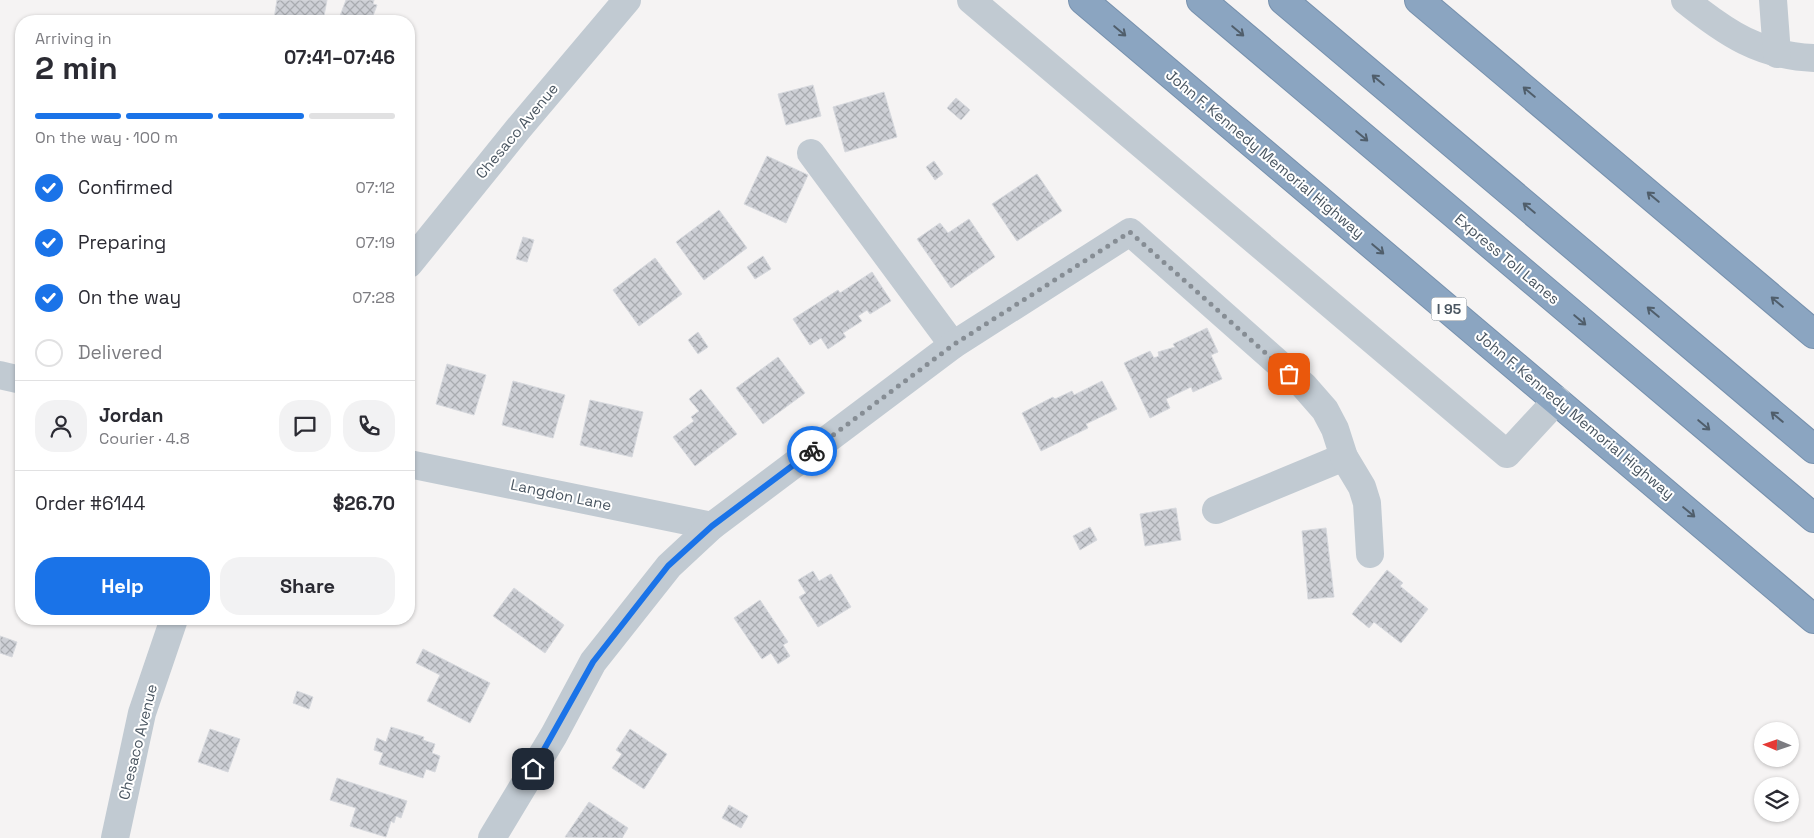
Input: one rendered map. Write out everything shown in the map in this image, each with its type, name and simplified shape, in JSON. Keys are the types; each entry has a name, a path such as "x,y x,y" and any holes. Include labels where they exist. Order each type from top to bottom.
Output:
{"highway":[{"name":"John F. Kennedy Memorial Highway","path":"1082,0 1814,619"},
{"name":"Express Toll Lanes","path":"1201,0 1814,518"},
{"path":"1283,0 1814,449"},
{"path":"1420,0 1814,334"}],"street":[{"name":"Chesaco Avenue","path":"415,257 518,129 627,0"},
{"path":"971,0 1507,454 1557,400"},
{"path":"1685,0 1728,32 1753,46 1777,54 1814,58"},
{"path":"1773,0 1777,54"},
{"path":"811,153 953,345"},
{"path":"492,838 554,735 593,662 668,566 712,526 953,345 1130,232 1304,386 1325,410 1335,430 1344,457 1362,486 1367,503 1370,554"},
{"path":"0,375 15,379"},
{"path":"1216,510 1344,457"},
{"name":"Langdon Lane","path":"415,465 712,526"},
{"name":"Chesaco Avenue","path":"115,838 142,713 172,625"}],"building":[{"path":"277,0 327,0 324,15 275,15"},
{"path":"346,0 374,0 373,4 377,5 373,15 340,15"},
{"path":"813,85 821,116 786,125 778,94"},
{"path":"884,92 897,137 845,152 833,107"},
{"path":"956,98 970,110 961,120 947,108"},
{"path":"767,156 808,175 786,223 744,204"},
{"path":"934,161 943,174 935,180 926,167"},
{"path":"1037,174 1062,211 1017,241 992,204"},
{"path":"719,210 747,248 704,280 676,242"},
{"path":"969,219 995,257 951,288 917,239 940,223 948,233"},
{"path":"523,237 534,240 527,262 516,259"},
{"path":"763,256 771,269 755,279 747,267"},
{"path":"655,258 682,294 639,326 613,290"},
{"path":"872,272 891,301 870,314 867,310 858,316 862,321 843,333 846,337 828,349 821,338 810,345 793,319 838,290 840,293"},
{"path":"1207,328 1218,352 1211,355 1222,379 1193,392 1191,387 1166,399 1170,408 1150,418 1124,363 1150,351 1154,358 1159,356 1158,352 1175,347 1173,344"},
{"path":"698,332 708,347 698,354 688,340"},
{"path":"778,357 805,393 763,424 736,388"},
{"path":"447,364 486,375 474,415 436,404"},
{"path":"513,381 565,395 553,438 502,425"},
{"path":"1102,381 1117,409 1086,424 1088,428 1041,451 1022,413 1053,397 1055,399 1072,391 1074,395"},
{"path":"701,389 737,434 695,466 673,437 694,421 691,417 699,411 689,399"},
{"path":"590,400 643,412 632,457 580,445"},
{"path":"1176,508 1181,540 1145,546 1140,514"},
{"path":"1090,527 1097,540 1080,550 1073,536"},
{"path":"1326,528 1334,597 1308,599 1302,531"},
{"path":"1387,570 1403,583 1400,586 1428,609 1401,643 1374,622 1369,628 1352,614"},
{"path":"813,571 819,581 831,574 851,607 818,627 799,597 806,593 798,580"},
{"path":"514,588 564,625 545,653 493,616"},
{"path":"760,600 788,642 783,645 790,656 778,664 771,653 762,659 734,618"},
{"path":"0,636 17,642 12,657 0,653"},
{"path":"423,649 490,683 470,723 427,701 440,675 416,663"},
{"path":"297,691 313,697 309,709 293,703"},
{"path":"391,727 424,737 423,740 435,744 432,753 440,756 435,772 426,769 423,778 379,764 383,753 374,750 377,738 386,742"},
{"path":"210,729 240,739 228,772 198,762"},
{"path":"630,729 667,754 644,789 612,768 622,754 616,750"},
{"path":"337,778 407,801 401,818 396,816 394,823 391,821 386,837 350,826 356,808 330,800"},
{"path":"589,802 628,828 622,838 565,837"},
{"path":"729,805 748,816 741,828 722,818"}],"way so far":[{"path":"812,451 953,345 1053,279 1130,232 1289,374"}],"route":[{"path":"533,769 554,735 593,662 668,566 712,526 812,451"}]}
